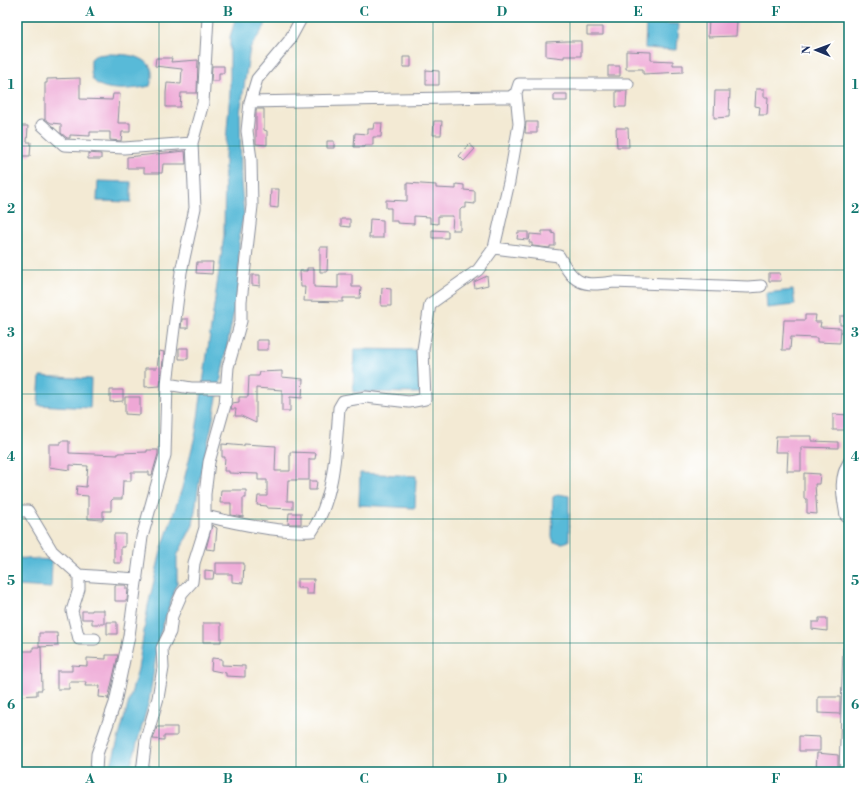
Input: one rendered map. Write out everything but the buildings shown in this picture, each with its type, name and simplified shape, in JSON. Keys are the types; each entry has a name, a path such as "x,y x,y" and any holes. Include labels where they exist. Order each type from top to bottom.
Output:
{"street":[{"path":"96,772 97,754 115,703 128,644 142,537 165,455 167,384 181,272 195,208 192,143 202,103 208,17"},
{"path":"142,772 146,739 158,698 163,668 162,648 170,632 172,616 182,593 192,582 194,563 205,528 205,494 209,462 225,405 224,388 228,367 241,321 241,301 252,206 251,159 248,131 250,102 257,80 289,41 302,17"},
{"path":"206,516 230,522 296,532 312,530 318,523 333,474 339,408 343,401 366,397 409,402 425,399 423,350 430,304 478,270 494,248 509,182 519,124 516,93 519,84 628,84"},
{"path":"250,102 497,97 510,96 516,93"},
{"path":"42,125 64,145 124,148 192,143"},
{"path":"494,248 559,256 568,274 575,280 592,286 613,282 748,287 761,286"},
{"path":"167,384 199,388 224,388"},
{"path":"849,462 843,473 841,489 846,516 849,518"},
{"path":"17,511 28,511 52,551 79,575 137,578"},
{"path":"79,575 79,589 72,611 79,638 95,640"},
{"path":"845,772 849,649"}],"water":[{"path":"236,17 266,17 265,26 250,48 240,113 241,183 244,214 239,236 239,285 211,429 200,476 193,525 177,556 177,583 159,637 149,701 129,772 109,772 138,669 148,606 161,551 182,488 196,432 224,236 225,155 230,92 230,37"},
{"path":"646,23 679,24 677,50 645,48"},
{"path":"106,54 132,56 147,62 151,68 152,76 150,86 113,89 99,85 94,81 92,76 91,59 96,55"},
{"path":"98,181 131,182 131,202 97,201"},
{"path":"793,290 795,305 767,308 766,293"},
{"path":"354,349 421,350 421,393 353,392"},
{"path":"40,376 91,379 90,408 38,405"},
{"path":"360,473 416,476 415,508 359,505"},
{"path":"558,494 569,496 569,541 563,543 554,542 552,537 553,497"},
{"path":"17,558 52,560 51,588 17,586"}]}
